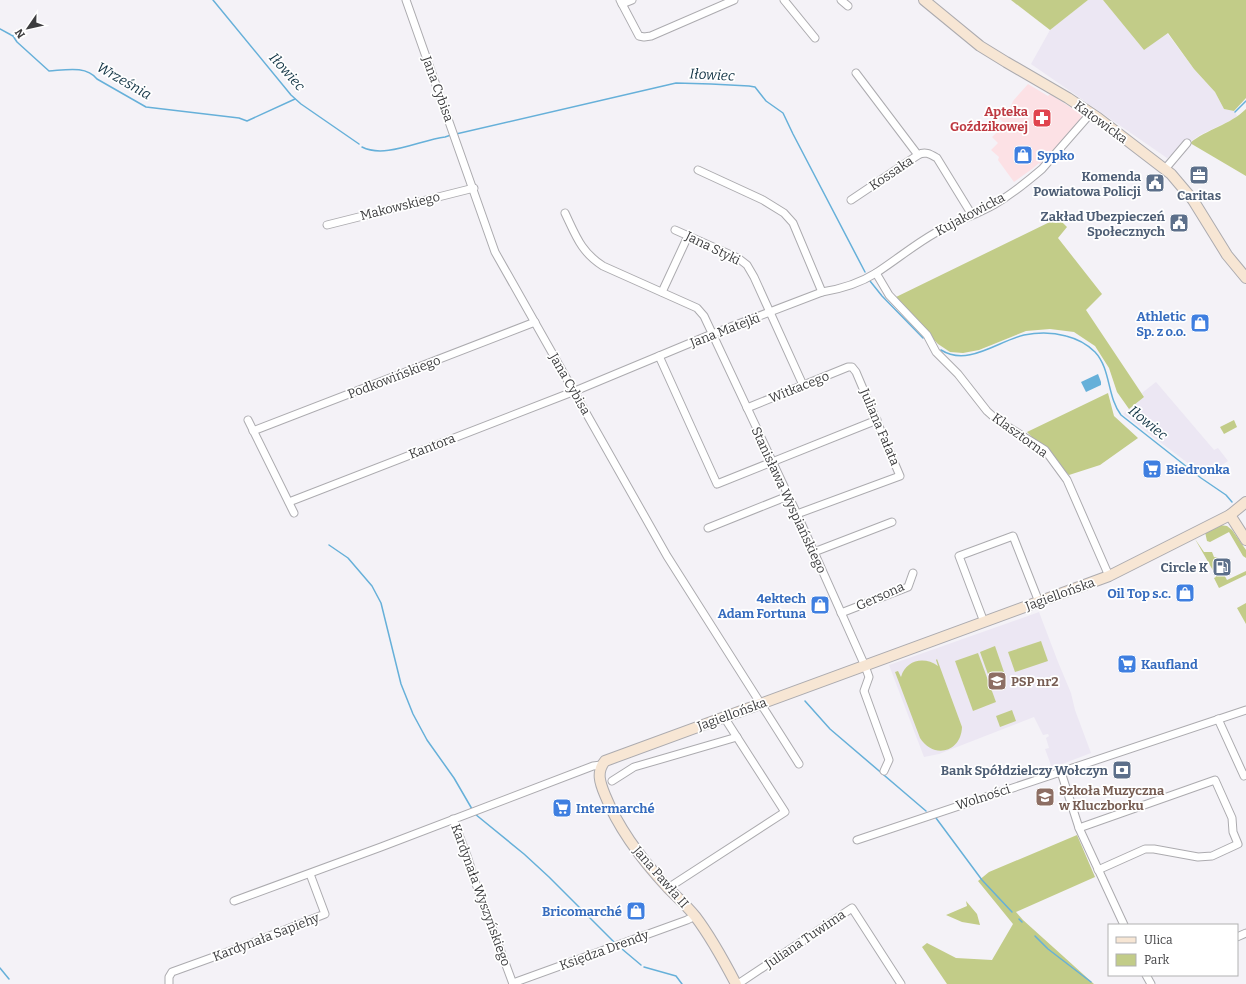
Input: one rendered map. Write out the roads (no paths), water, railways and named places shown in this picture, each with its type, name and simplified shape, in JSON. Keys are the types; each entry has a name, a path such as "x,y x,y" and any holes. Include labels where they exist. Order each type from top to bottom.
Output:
{"street":[{"name":"Jana Cybisa","path":"406,0 474,188 495,252 536,322 667,556 799,764"},
{"path":"632,0 621,2 639,36 644,37 651,36 734,0"},
{"path":"784,0 815,38"},
{"path":"842,0 848,6"},
{"name":"Katowicka","path":"924,0 980,46 1091,113 1164,169 1186,190 1203,214 1227,255 1246,278"},
{"path":"856,73 918,155"},
{"name":"Kujakowicka","path":"876,273 907,250 936,232 996,204 1042,169 1091,113"},
{"path":"1164,169 1187,143"},
{"name":"Kossaka","path":"851,200 922,153 930,154 937,158 972,215"},
{"path":"698,170 763,200 784,213 793,223 822,292"},
{"name":"Makowskiego","path":"327,225 474,188"},
{"name":"Stanisława Wyspiańskiego","path":"566,213 579,242 592,258 603,266 697,308 704,316 797,514 865,666"},
{"name":"Jana Styki","path":"676,230 738,258 747,265 754,277 769,313 803,385"},
{"path":"662,292 688,236"},
{"name":"Jana Matejki","path":"575,391 712,334 822,292 840,289 876,273"},
{"name":"Klasztorna","path":"876,273 889,295 927,335 936,352 958,374 987,411 997,420 1045,450 1067,480 1109,576"},
{"name":"Podkowińskiego","path":"253,431 536,322"},
{"path":"659,356 717,484 877,420"},
{"name":"Witkacego","path":"746,408 848,367 852,367"},
{"name":"Juliana Fałata","path":"797,514 900,476 856,372 852,367"},
{"name":"Kantora","path":"289,502 575,391"},
{"path":"248,420 294,513"},
{"path":"708,528 788,496"},
{"name":"Jagiellońska","path":"601,766 605,761 1109,576 1203,528 1230,516 1246,502"},
{"path":"1230,516 1246,540"},
{"path":"814,552 892,522"},
{"path":"984,622 959,556 966,553 1013,536 1039,602"},
{"name":"Gersona","path":"841,613 908,587 913,573"},
{"path":"865,666 869,677 864,691 890,760 884,771"},
{"name":"Wolności","path":"857,840 1246,710"},
{"path":"668,888 785,812 724,717"},
{"path":"1218,719 1244,776 1246,775"},
{"path":"612,781 634,767 737,737"},
{"name":"Kardynała Wyszyńskiego","path":"513,984 453,819 593,766 601,766"},
{"name":"Jana Pawła II","path":"601,766 599,773 600,782 618,824 628,839 668,888 695,916 737,984"},
{"path":"1061,772 1080,828 1124,924"},
{"path":"1080,828 1216,780 1232,818 1233,832 1238,844 1212,856 1198,857 1154,849 1145,849 1098,870"},
{"path":"234,901 310,874 453,819"},
{"name":"Kardynała Sapiehy","path":"169,981 172,972 244,946 325,914 310,874"},
{"name":"Juliana Tuwima","path":"737,984 852,908 901,984"},
{"name":"Księdza Drendy","path":"513,984 695,916"}],"water":[{"path":"1098,374 1101,385 1086,392 1081,382"}],"waterway":[{"name":"Iłowiec","path":"213,0 291,95 301,104 359,144"},
{"name":"Września","path":"0,29 13,36 17,42 49,71 75,69 87,72 146,107 239,118 247,121 295,99"},
{"name":"Iłowiec","path":"456,134 676,83 755,87 766,101 783,113 865,272"},
{"path":"1235,112 1246,101"},
{"name":"Iłowiec","path":"362,147 371,150 392,150 451,135"},
{"name":"Iłowiec","path":"870,281 882,296 923,338"},
{"name":"Iłowiec","path":"941,350 962,356 983,351 1024,335 1040,333 1061,335 1074,338 1082,342 1095,352 1104,366 1113,400 1121,415 1201,478 1226,495 1232,502"},
{"path":"329,545 348,558 372,586 381,603 401,684 413,714 427,740 454,778 472,809"},
{"path":"805,701 830,729 926,811"},
{"path":"475,814 524,854 549,877 614,942"},
{"path":"936,818 982,880 1012,912"},
{"path":"1019,919 1022,922"},
{"path":"1035,936 1048,949 1091,982"},
{"path":"622,949 641,965"},
{"path":"644,967 676,976 682,984"},
{"path":"0,968 9,979"}],"place":[{"name":"Apteka Goździkowej","path":"1042,118"},
{"name":"Sypko","path":"1023,155"},
{"name":"Caritas","path":"1199,175"},
{"name":"Komenda Powiatowa Policji","path":"1155,183"},
{"name":"Zakład Ubezpieczeń Społecznych","path":"1179,223"},
{"name":"Athletic Sp. z o.o.","path":"1200,323"},
{"name":"Biedronka","path":"1152,469"},
{"name":"Circle K","path":"1222,567"},
{"name":"Oil Top s.c.","path":"1185,593"},
{"name":"4ektech Adam Fortuna","path":"820,605"},
{"name":"Kaufland","path":"1127,664"},
{"name":"PSP nr2","path":"997,681"},
{"name":"Bank Spółdzielczy Wołczyn","path":"1122,770"},
{"name":"Szkoła Muzyczna w Kluczborku","path":"1045,797"},
{"name":"Intermarché","path":"562,808"},
{"name":"Bricomarché","path":"636,911"}]}
